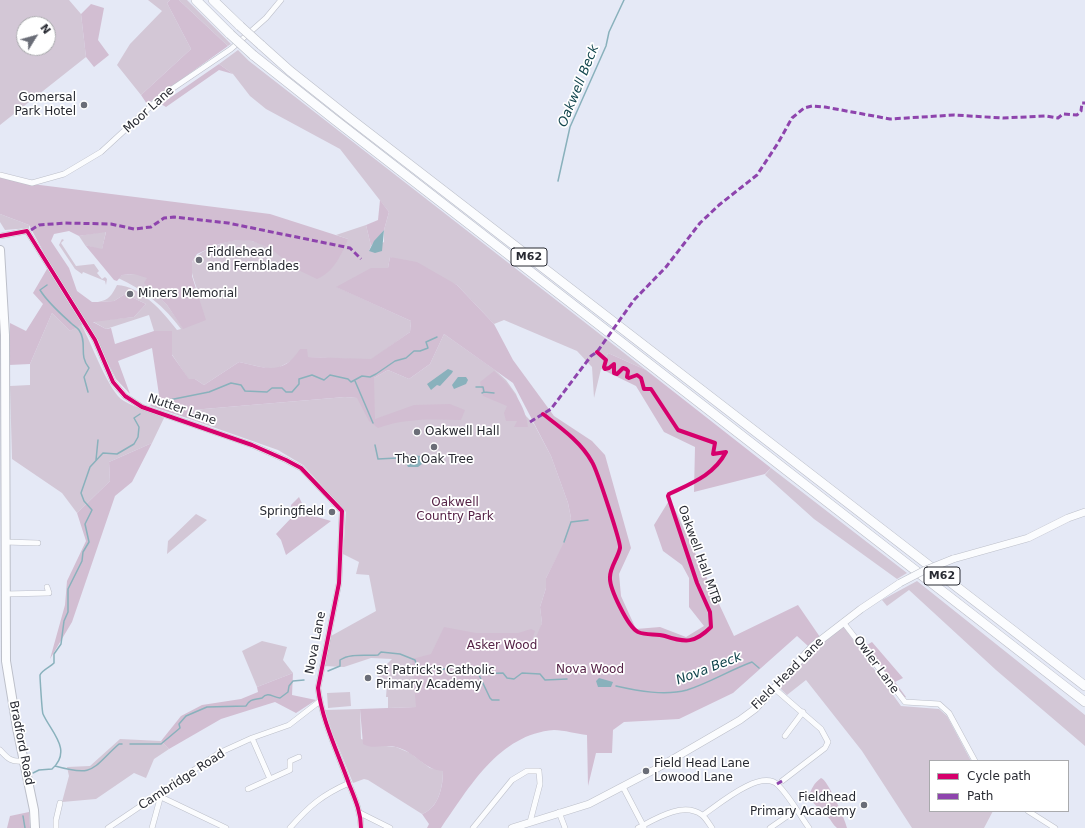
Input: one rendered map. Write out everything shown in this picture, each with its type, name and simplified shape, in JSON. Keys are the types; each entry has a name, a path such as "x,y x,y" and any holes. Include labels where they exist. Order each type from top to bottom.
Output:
{"highway":[{"name":"M62","path":"196,0 253,55 341,125 1085,702"},
{"name":"M62","path":"213,0 290,71 348,117 1085,686"}],"main road":[{"name":"Bradford Road","path":"0,250 3,444 2,524 5,542 6,661 34,810 35,828"},
{"name":"Field Head Lane","path":"512,828 559,812 589,804 623,787 740,720 755,709 775,689 809,650 844,622 900,583 923,570 953,559 1028,538 1068,518 1085,512"}],"street":[{"name":"Moor Lane","path":"0,175 32,183 64,174 100,152 163,95 231,49 266,18 281,0"},
{"name":"Nutter Lane","path":"0,236 27,232 95,340 113,382 125,396 142,407 252,445 286,460 301,468 336,505"},
{"name":"Nova Lane","path":"336,505 343,514 339,583 319,683 320,701 360,813 361,828"},
{"path":"5,542 38,543"},
{"path":"5,594 49,593 47,587"},
{"name":"Owler Lane","path":"844,622 905,702 939,704 949,713 974,760"},
{"path":"775,689 822,729 828,742 825,748 782,780"},
{"name":"Cambridge Road","path":"108,828 161,794 219,753 252,738 289,725 320,701"},
{"path":"785,736 803,712"},
{"path":"252,738 270,778"},
{"path":"0,750 8,759 14,762 24,761"},
{"path":"248,789 290,770 290,760 299,756"},
{"path":"473,828 512,780 527,771 539,771 540,784 530,822"},
{"path":"703,815 753,782 766,779 777,784 809,828"},
{"path":"290,828 307,808 330,792 349,783"},
{"path":"623,787 641,827 676,811 687,810 703,815 712,828"},
{"path":"152,828 161,794 226,828"},
{"path":"56,828 56,820 60,803"},
{"path":"770,828 796,810"},
{"path":"559,812 565,828"},
{"path":"1030,812 1055,828"},
{"path":"360,813 390,828"}],"green space":[{"path":"0,0 69,0 81,14 86,57 0,125"},
{"path":"148,0 170,0 167,3 191,49 141,95 117,65 130,44 162,11"},
{"path":"170,0 179,0 228,46 147,104 141,95 191,49 167,3"},
{"path":"179,0 187,0 231,44 228,46"},
{"path":"91,4 104,8 98,40 109,55 94,67 86,57 81,14"},
{"path":"238,50 249,61 646,370 608,353 601,369 594,398 592,367 577,351 504,320 494,324 457,285 390,257 388,268 337,287 411,321 410,332 371,360 308,357 293,360 274,370 239,362 204,385 195,379 189,380 171,353 172,331 154,331 149,315 106,329 92,321 134,317 146,304 125,294 114,301 98,302 105,300 110,296 117,285 126,286 143,295 158,308 177,330 181,329 168,313 153,299 127,282 118,278 122,275 134,274 144,258 158,296 167,305 183,328 198,292 192,274 192,263 199,254 212,247 237,240 254,242 270,247 296,269 348,239 336,235 366,225 371,246 369,251 384,242 384,230 389,212 340,149 266,109 250,96 233,74 219,64"},
{"path":"219,64 233,74 219,70 166,107 161,104"},
{"name":"Nova Wood","path":"0,175 32,184 270,214 348,239 337,262 328,272 317,279 296,269 270,248 252,241 237,240 219,244 197,254 192,262 192,276 206,320 183,329 167,305 144,283 147,278 134,274 122,275 117,281 114,280 85,245 102,249 106,232 79,236 69,231 54,234 51,241 69,268 77,291 92,302 114,301 125,294 146,304 134,317 93,322 106,329 111,328 115,344 154,331 172,331 172,355 189,379 195,379 204,385 239,362 266,368 280,367 294,358 300,349 307,349 308,357 371,359 410,332 411,321 336,287 371,268 388,268 390,257 417,262 457,285 494,324 513,360 554,416 592,441 605,455 631,548 619,574 621,596 636,629 660,627 686,637 704,626 689,607 689,578 682,565 663,551 654,525 670,499 734,636 798,605 820,637 808,646 797,636 733,693 679,719 624,722 613,730 612,753 596,753 588,786 587,735 554,730 535,734 517,741 501,752 487,766 463,796 441,828 427,828 429,824 422,814 432,807 439,796 443,771 430,767 402,749 392,746 371,747 363,744 360,709 416,707 412,659 431,654 444,627 476,633 518,633 531,629 535,631 531,643 526,644 533,644 542,623 540,607 546,588 546,578 565,540 571,518 568,503 551,456 513,383 444,334 430,364 409,379 388,370 374,378 375,419 414,405 450,404 465,410 461,420 429,419 408,421 398,422 378,428 369,421 357,398 345,397 192,410 187,418 150,406 159,395 152,348 118,361 130,394 116,379 87,322 70,331 52,313 30,364 9,365 10,323 26,331 43,304 33,293 47,269 43,251 29,225 0,214"},
{"path":"380,200 389,212 384,230 371,246 366,225 378,220"},
{"path":"0,214 29,225 29,228 5,230 0,222"},
{"path":"106,231 102,250 85,245 79,236"},
{"path":"62,239 64,240 61,243 76,266 94,264 99,271 97,273 102,279 105,277 107,279 106,285 105,281 83,272 82,274 75,269 59,245"},
{"path":"52,313 70,331 81,324 106,378 118,396 124,401 164,418 152,443 109,462 110,481 77,513 62,493 12,459 10,386 30,385 30,364"},
{"name":"Oakwell Country Park","path":"444,334 495,370 506,380 516,394 524,414 534,424 551,456 568,503 571,518 566,540 546,578 546,588 540,607 542,623 536,646 416,707 388,708 388,697 386,697 387,683 378,683 377,666 386,665 392,659 371,658 344,667 323,666 331,636 376,611 369,575 356,574 359,562 343,554 346,512 303,465 278,450 187,418 192,410 345,397 357,398 374,378 388,370 409,379 430,364"},
{"path":"608,353 646,370 771,468 765,474 694,492 695,447 664,432 636,386 601,369"},
{"path":"494,371 506,382 521,403 527,419 528,427 514,427 517,421 506,421 504,413 507,406 483,396 480,382"},
{"path":"152,443 132,482 115,496 72,622 50,659 65,605 67,581 86,541 77,513 110,481 109,462"},
{"path":"771,468 907,573 897,579 814,519 765,475"},
{"path":"299,497 307,514 331,521 286,555 281,540 276,534 293,516 291,505"},
{"path":"196,514 207,520 167,554 168,541"},
{"path":"917,581 1085,715 1085,746 996,670 909,590 887,606 882,600"},
{"path":"843,626 901,706 939,709 947,716 970,760 929,760 929,812 992,812 984,828 912,828 862,751 806,680 787,695 780,688 814,648"},
{"path":"262,641 287,647 283,660 293,673 257,687 242,651"},
{"path":"872,642 903,678 895,682 906,697 903,698 865,646"},
{"path":"293,673 292,695 316,700 296,713 275,702 221,719 169,749 161,741 181,716 202,705 241,699 258,692 257,687"},
{"path":"350,692 351,706 328,708 327,693"},
{"path":"360,709 361,739 386,746 396,747 410,753 430,768 443,770 439,796 428,811 422,814 368,780 364,779 353,783 325,710"},
{"path":"120,739 161,741 169,749 154,759 146,778 134,773 96,799 62,802 69,776 67,767 90,766"},
{"path":"821,778 832,792 847,828 837,828 809,797 813,786"},
{"path":"29,812 30,828 7,828 10,816"}],"water":[{"path":"384,230 382,251 375,253 369,251 374,241"},
{"path":"448,369 453,371 452,373 440,386 437,385 431,390 427,384"},
{"path":"458,377 466,377 468,380 466,384 454,389 452,385"},
{"path":"408,455 422,456 422,464 418,467 408,467 404,459"},
{"path":"599,678 613,682 611,687 598,687 596,681"}],"waterway":[{"name":"Oakwell Beck","path":"558,181 570,127 606,46 609,32 624,0"},
{"path":"47,285 40,290 43,295 78,329 82,335 83,354 89,368 84,377 88,392"},
{"name":"Oakwell Beck","path":"159,407 169,400 209,392 231,383 241,385 245,391 267,392 272,388 282,388 286,392 292,392 299,384 299,379 312,375 324,380 330,375 348,379 351,382 362,376 370,377 395,361 406,358 414,351 420,351 428,348 426,342 437,337"},
{"path":"355,381 373,423"},
{"path":"476,387 483,387 484,392"},
{"path":"482,393 494,393"},
{"path":"33,773 39,770 52,769 58,762 61,755 55,734 43,714 40,675 54,663 54,654 61,644 64,621 68,612 68,589 82,561 83,552 89,542 85,524 92,510 84,501 81,493 90,467 103,453 117,454 134,444 138,437 139,427 134,418 140,414"},
{"path":"96,460 98,440"},
{"path":"375,445 378,459 397,458 404,461"},
{"path":"564,542 571,522 588,520"},
{"name":"Nova Beck","path":"328,671 340,666 340,660 348,656 378,655 381,652 400,654 415,660 417,667 441,670 451,667 476,674 503,673 507,678 514,679 522,673 540,674 545,680 567,679"},
{"name":"Nova Beck","path":"616,686 633,690 661,693 679,692 695,687 752,662 759,668"},
{"path":"479,675 490,698 492,700 499,700"},
{"name":"Nova Beck","path":"130,744 161,744 180,728 179,724 186,716 207,707 246,706 251,700 262,698 266,695 280,698 288,692 289,686 293,681 304,680"},
{"name":"Nova Beck","path":"55,766 78,771 92,768 119,744 122,744"},
{"path":"23,816 25,828"}],"marked path":[{"path":"530,422 551,409 591,356 597,352 634,300 666,267 700,223 719,205 757,175 792,118 804,108 812,106 825,107 890,119 954,115 1003,118 1046,116 1058,118 1063,114 1077,115 1081,111 1082,103 1085,103"},
{"path":"31,230 39,225 65,223 111,224 134,229 151,227 164,218 174,217 228,223 350,248 361,259"},
{"path":"777,784 782,781"}],"cycle path":[{"path":"0,236 27,231 95,340 113,382 125,396 142,407 252,445 286,460 301,468 342,511 339,583 318,688 323,713 357,806 361,828"},
{"name":"Oakwell Hall MTB","path":"543,414 564,430 582,448 595,468 613,521 620,548 611,570 611,582 616,598 629,623 638,632 645,634 662,635 679,640 690,640 700,636 711,627 710,612 697,583 668,496 669,494 702,478 715,467 726,452 713,454 715,443 678,430 651,389 644,389 641,378 637,375 629,378 627,377 628,371 623,368 617,374 614,373 614,364 605,369 604,367 606,360 597,352"}],"place":[{"name":"Gomersal Park Hotel","path":"84,105"},
{"name":"Fiddlehead and Fernblades","path":"199,260"},
{"name":"Miners Memorial","path":"130,294"},
{"name":"Oakwell Hall","path":"417,432"},
{"name":"The Oak Tree","path":"434,447"},
{"name":"Springfield","path":"332,512"},
{"name":"St Patrick's Catholic Primary Academy","path":"368,678"},
{"name":"Field Head Lane Lowood Lane","path":"646,771"},
{"name":"Fieldhead Primary Academy","path":"864,805"}],"park label":[{"name":"Asker Wood","path":"502,646"}]}
